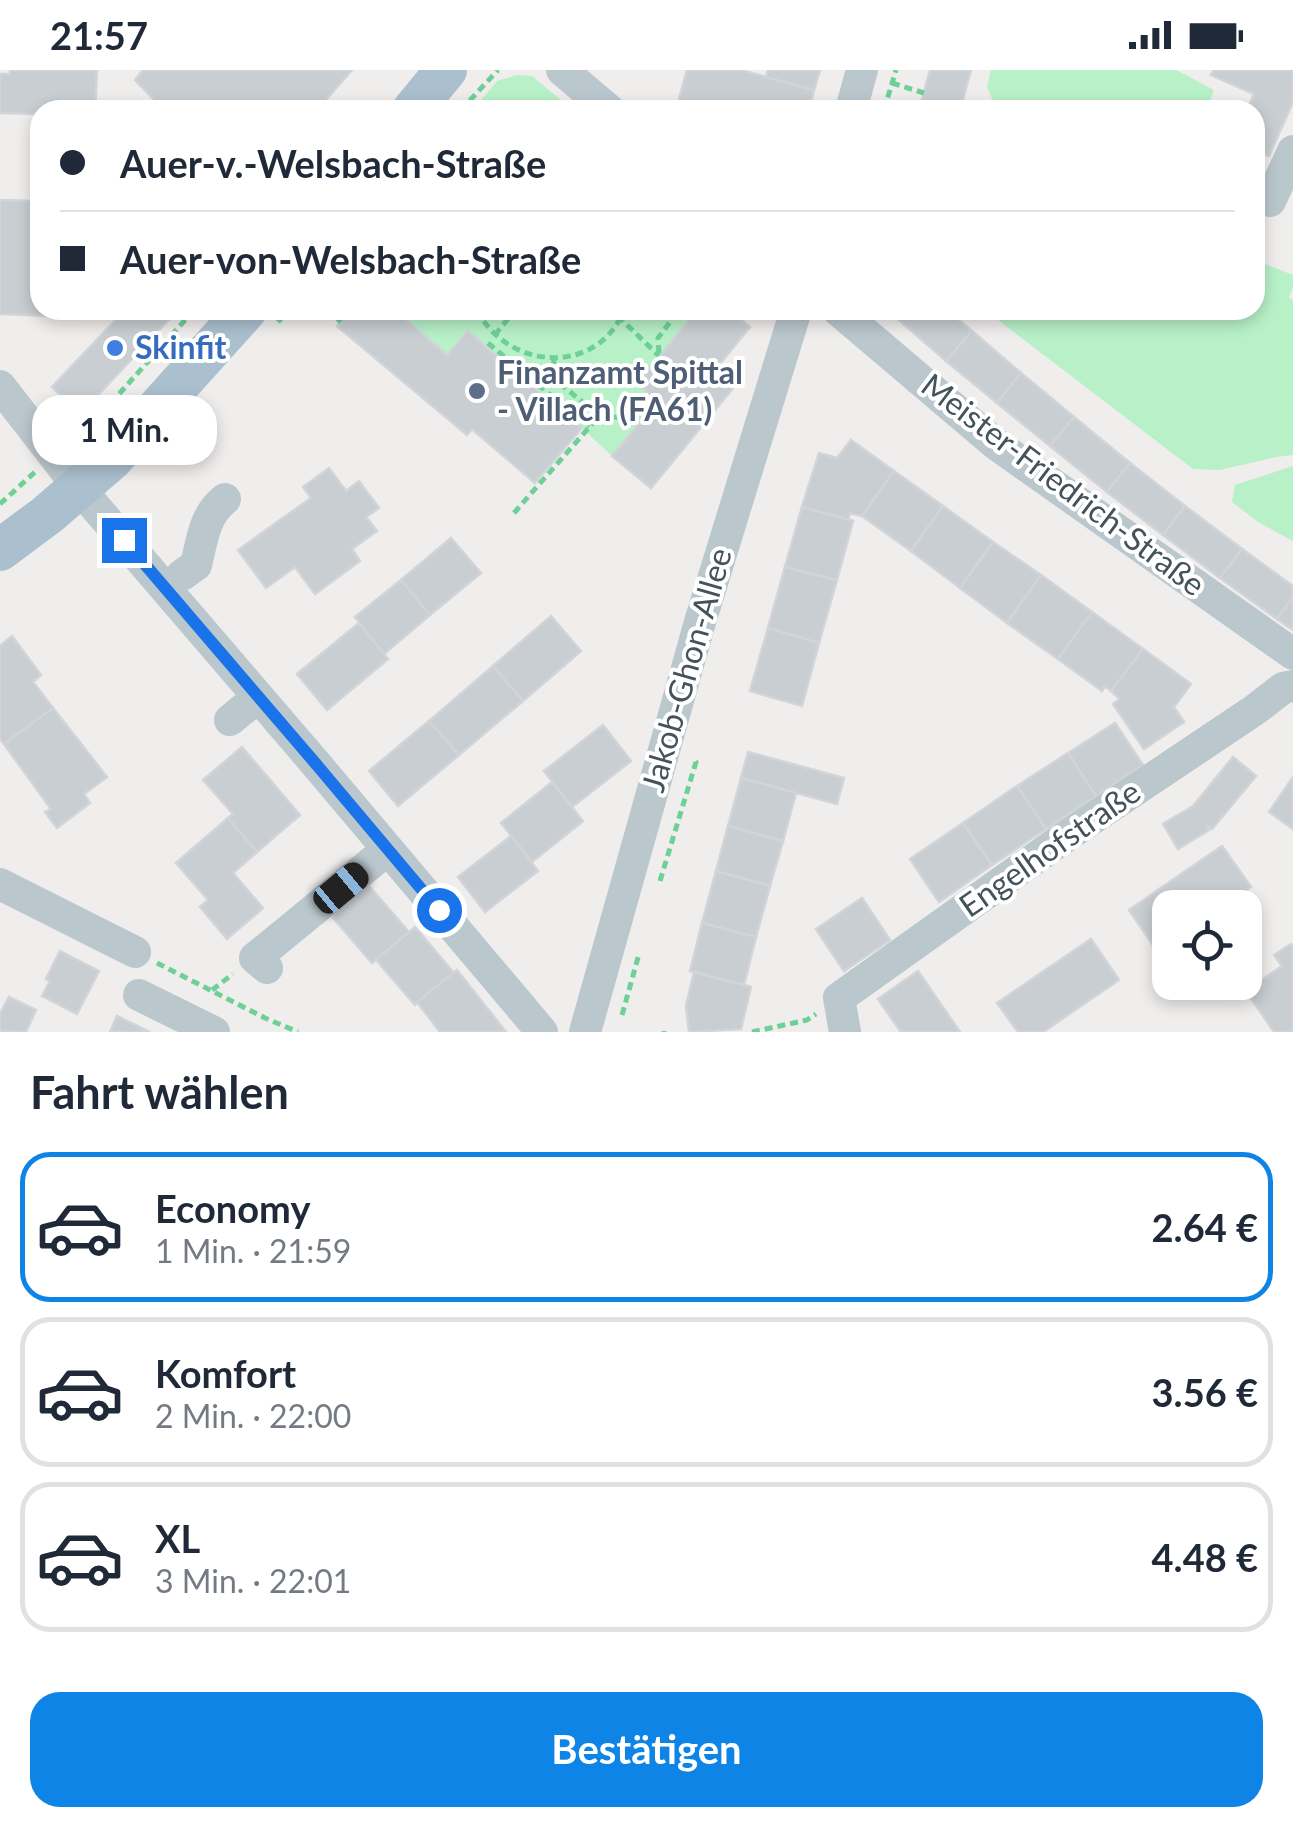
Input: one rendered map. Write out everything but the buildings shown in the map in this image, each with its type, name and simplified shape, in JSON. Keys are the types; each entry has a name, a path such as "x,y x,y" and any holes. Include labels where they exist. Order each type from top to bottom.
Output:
{"main road":[{"path":"429,100 462,80"},
{"path":"0,550 112,459 237,320"}],"street":[{"path":"562,70 597,100"},
{"path":"859,100 877,76"},
{"path":"1270,201 1293,151"},
{"name":"Jakob-Ghon-Allee","path":"585,1032 700,622 793,320"},
{"name":"Meister-Friedrich-Straße","path":"850,320 997,445 1293,654"},
{"path":"0,386 79,488 542,1032"},
{"path":"182,574 196,565 204,527 225,499"},
{"name":"Engelhofstraße","path":"838,998 1283,688 1293,686"},
{"path":"230,720 258,697"},
{"path":"267,968 255,958 336,883 387,850"},
{"path":"0,884 135,952"},
{"path":"139,994 214,1032"},
{"path":"838,998 845,1032"}],"path":[{"path":"462,80 498,70"},
{"path":"877,76 896,70"},
{"path":"877,76 924,93"},
{"path":"86,431 185,320"},
{"path":"482,320 504,344 528,355 554,358 580,353 604,340 620,320"},
{"path":"507,320 487,344 589,427"},
{"path":"622,320 659,356 658,338 672,320"},
{"path":"540,386 553,371 554,358"},
{"path":"550,374 599,416 632,418 652,396"},
{"path":"514,513 599,416"},
{"path":"0,504 37,470"},
{"path":"660,882 696,762"},
{"path":"135,952 298,1032"},
{"path":"620,1020 640,953"},
{"path":"752,1032 807,1020 838,998"}],"green space":[{"path":"991,70 1176,70 1214,90 1210,100 993,100 987,87"},
{"path":"517,75 532,76 561,100 481,100 497,81"},
{"path":"1265,264 1293,275 1289,298 1293,300 1293,455 1220,470 1193,469 998,320 1265,320"},
{"path":"407,320 689,320 637,383 658,401 612,456 468,331 447,355"},
{"path":"1293,466 1293,541 1232,502 1235,485"}],"place":[{"name":"Skinfit","path":"115,348"},
{"name":"Finanzamt Spittal - Villach (FA61)","path":"477,391"}],"route":[{"path":"124,540 439,910"}]}
